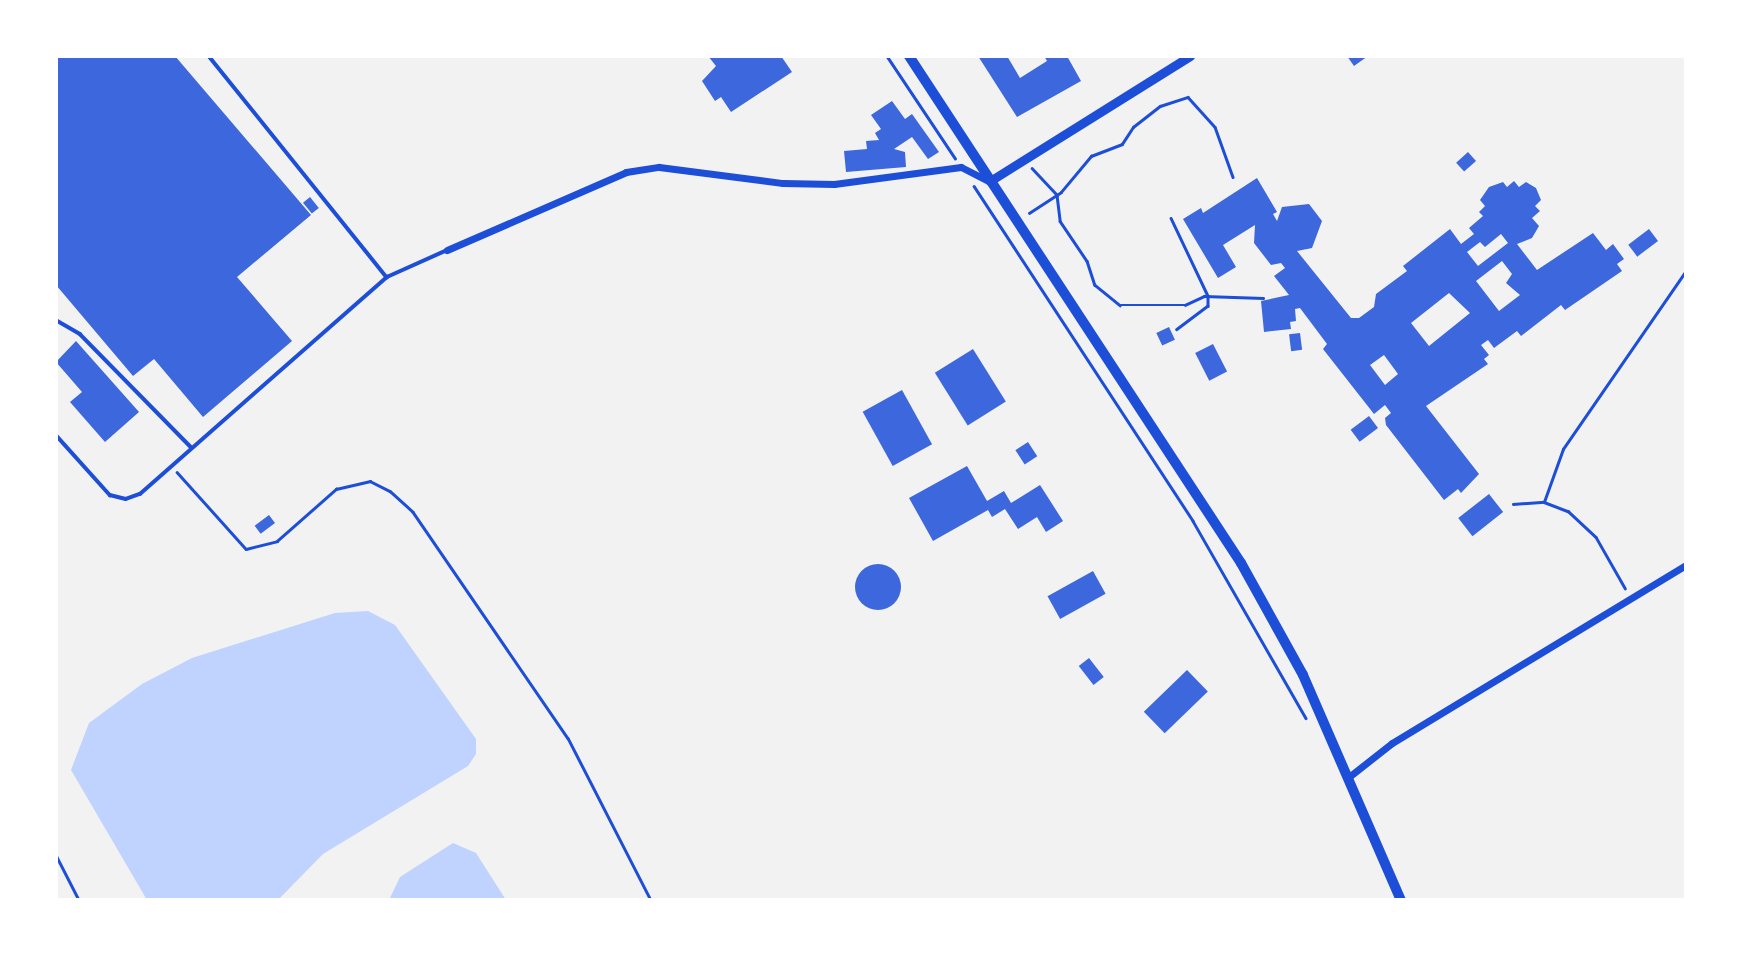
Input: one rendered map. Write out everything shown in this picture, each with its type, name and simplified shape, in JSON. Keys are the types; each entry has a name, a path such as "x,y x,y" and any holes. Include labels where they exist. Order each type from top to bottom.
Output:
{"main road":[{"path":"909,56 1241,563 1303,675 1350,776 1401,900"}],"street":[{"path":"447,250 637,170 659,167 783,183 834,184 961,167 990,181 1190,56"},
{"path":"1350,776 1392,743 1686,565"}],"lane":[{"path":"209,56 387,277"},
{"path":"56,435 110,495 126,499 140,494 387,277 447,250"},
{"path":"56,320 80,334 191,447"}],"path":[{"path":"887,56 1193,521 1279,664 1309,724"},
{"path":"1001,228 1042,208 1091,156 1122,144 1133,127 1160,106 1188,97 1215,127 1233,177"},
{"path":"1026,159 1057,195 1060,221 1087,261 1095,285 1120,305 1185,305 1208,296 1263,298"},
{"path":"1171,218 1208,296 1208,306 1177,329"},
{"path":"1545,502 1563,449 1686,271"},
{"path":"172,467 246,549 277,541 336,489 370,481 390,491 413,512 568,738 634,859 650,900"},
{"path":"1513,504 1545,502 1568,511 1596,537 1620,572 1629,598"},
{"path":"56,855 79,900"}],"water":[{"path":"368,611 395,625 476,739 476,754 468,766 323,854 278,900 147,900 71,770 89,723 142,684 192,658 335,613"},
{"path":"453,843 476,853 506,900 389,900 400,877"}],"building":[{"path":"56,56 175,56 311,215 237,277 292,341 203,417 154,359 133,376 56,285"},
{"path":"708,56 781,56 792,72 731,112 721,97 715,101 702,81 716,66"},
{"path":"978,56 1007,56 1020,78 1047,61 1044,56 1067,56 1081,81 1017,117"},
{"path":"1347,56 1368,56 1354,66"},
{"path":"892,101 905,119 912,114 939,152 928,159 912,137 894,149 905,152 906,167 846,172 844,151 867,149 866,141 879,140 875,133 881,129 871,115"},
{"path":"1468,152 1476,161 1464,172 1456,163"},
{"path":"1257,178 1277,212 1273,214 1277,221 1282,207 1309,204 1322,221 1312,248 1297,251 1351,318 1359,318 1374,307 1376,294 1407,271 1403,266 1450,229 1461,244 1474,234 1469,228 1483,216 1479,212 1485,206 1480,200 1489,187 1503,182 1507,187 1514,181 1519,187 1526,182 1536,188 1541,200 1535,206 1540,211 1532,218 1539,226 1532,238 1517,244 1537,270 1593,233 1606,250 1613,244 1624,259 1617,264 1622,271 1565,310 1561,305 1521,336 1517,331 1494,348 1488,340 1481,345 1489,355 1484,359 1488,364 1426,406 1479,474 1461,493 1458,489 1444,500 1386,425 1385,418 1391,413 1385,405 1374,414 1323,349 1327,344 1300,308 1295,309 1296,321 1290,322 1291,329 1264,332 1261,301 1289,295 1274,276 1285,268 1281,263 1271,265 1254,243 1255,225 1223,245 1236,267 1218,278 1183,219 1201,208 1203,213","holes":["1501,234 1508,243 1478,266 1467,252 1480,242 1485,247","1502,261 1512,274 1506,283 1520,295 1499,311 1476,281","1449,293 1470,313 1429,346 1411,323","1384,355 1398,374 1385,385 1370,365"]},
{"path":"310,197 319,208 312,214 303,203"},
{"path":"1649,229 1658,241 1637,257 1628,245"},
{"path":"1169,327 1175,340 1162,346 1156,333"},
{"path":"1300,333 1302,350 1291,351 1289,334"},
{"path":"76,341 139,412 105,442 70,402 82,392 56,362"},
{"path":"1213,344 1227,372 1209,381 1195,353"},
{"path":"973,349 1006,402 968,425 935,373"},
{"path":"902,390 932,444 893,466 863,412"},
{"path":"1369,416 1378,428 1360,442 1351,430"},
{"path":"1028,442 1037,456 1025,464 1015,450"},
{"path":"967,466 987,501 1004,491 1011,503 1040,485 1063,521 1046,532 1037,517 1018,529 1005,509 992,517 988,510 933,541 909,498"},
{"path":"1489,494 1503,512 1472,536 1458,518"},
{"path":"269,515 275,523 261,534 255,526"},
{"path":"878,564 894,571 901,587 894,603 878,610 862,603 855,587 862,571"},
{"path":"1093,571 1106,594 1060,619 1048,596"},
{"path":"1089,658 1104,677 1094,685 1079,666"},
{"path":"1187,670 1208,692 1165,733 1144,712"}]}
